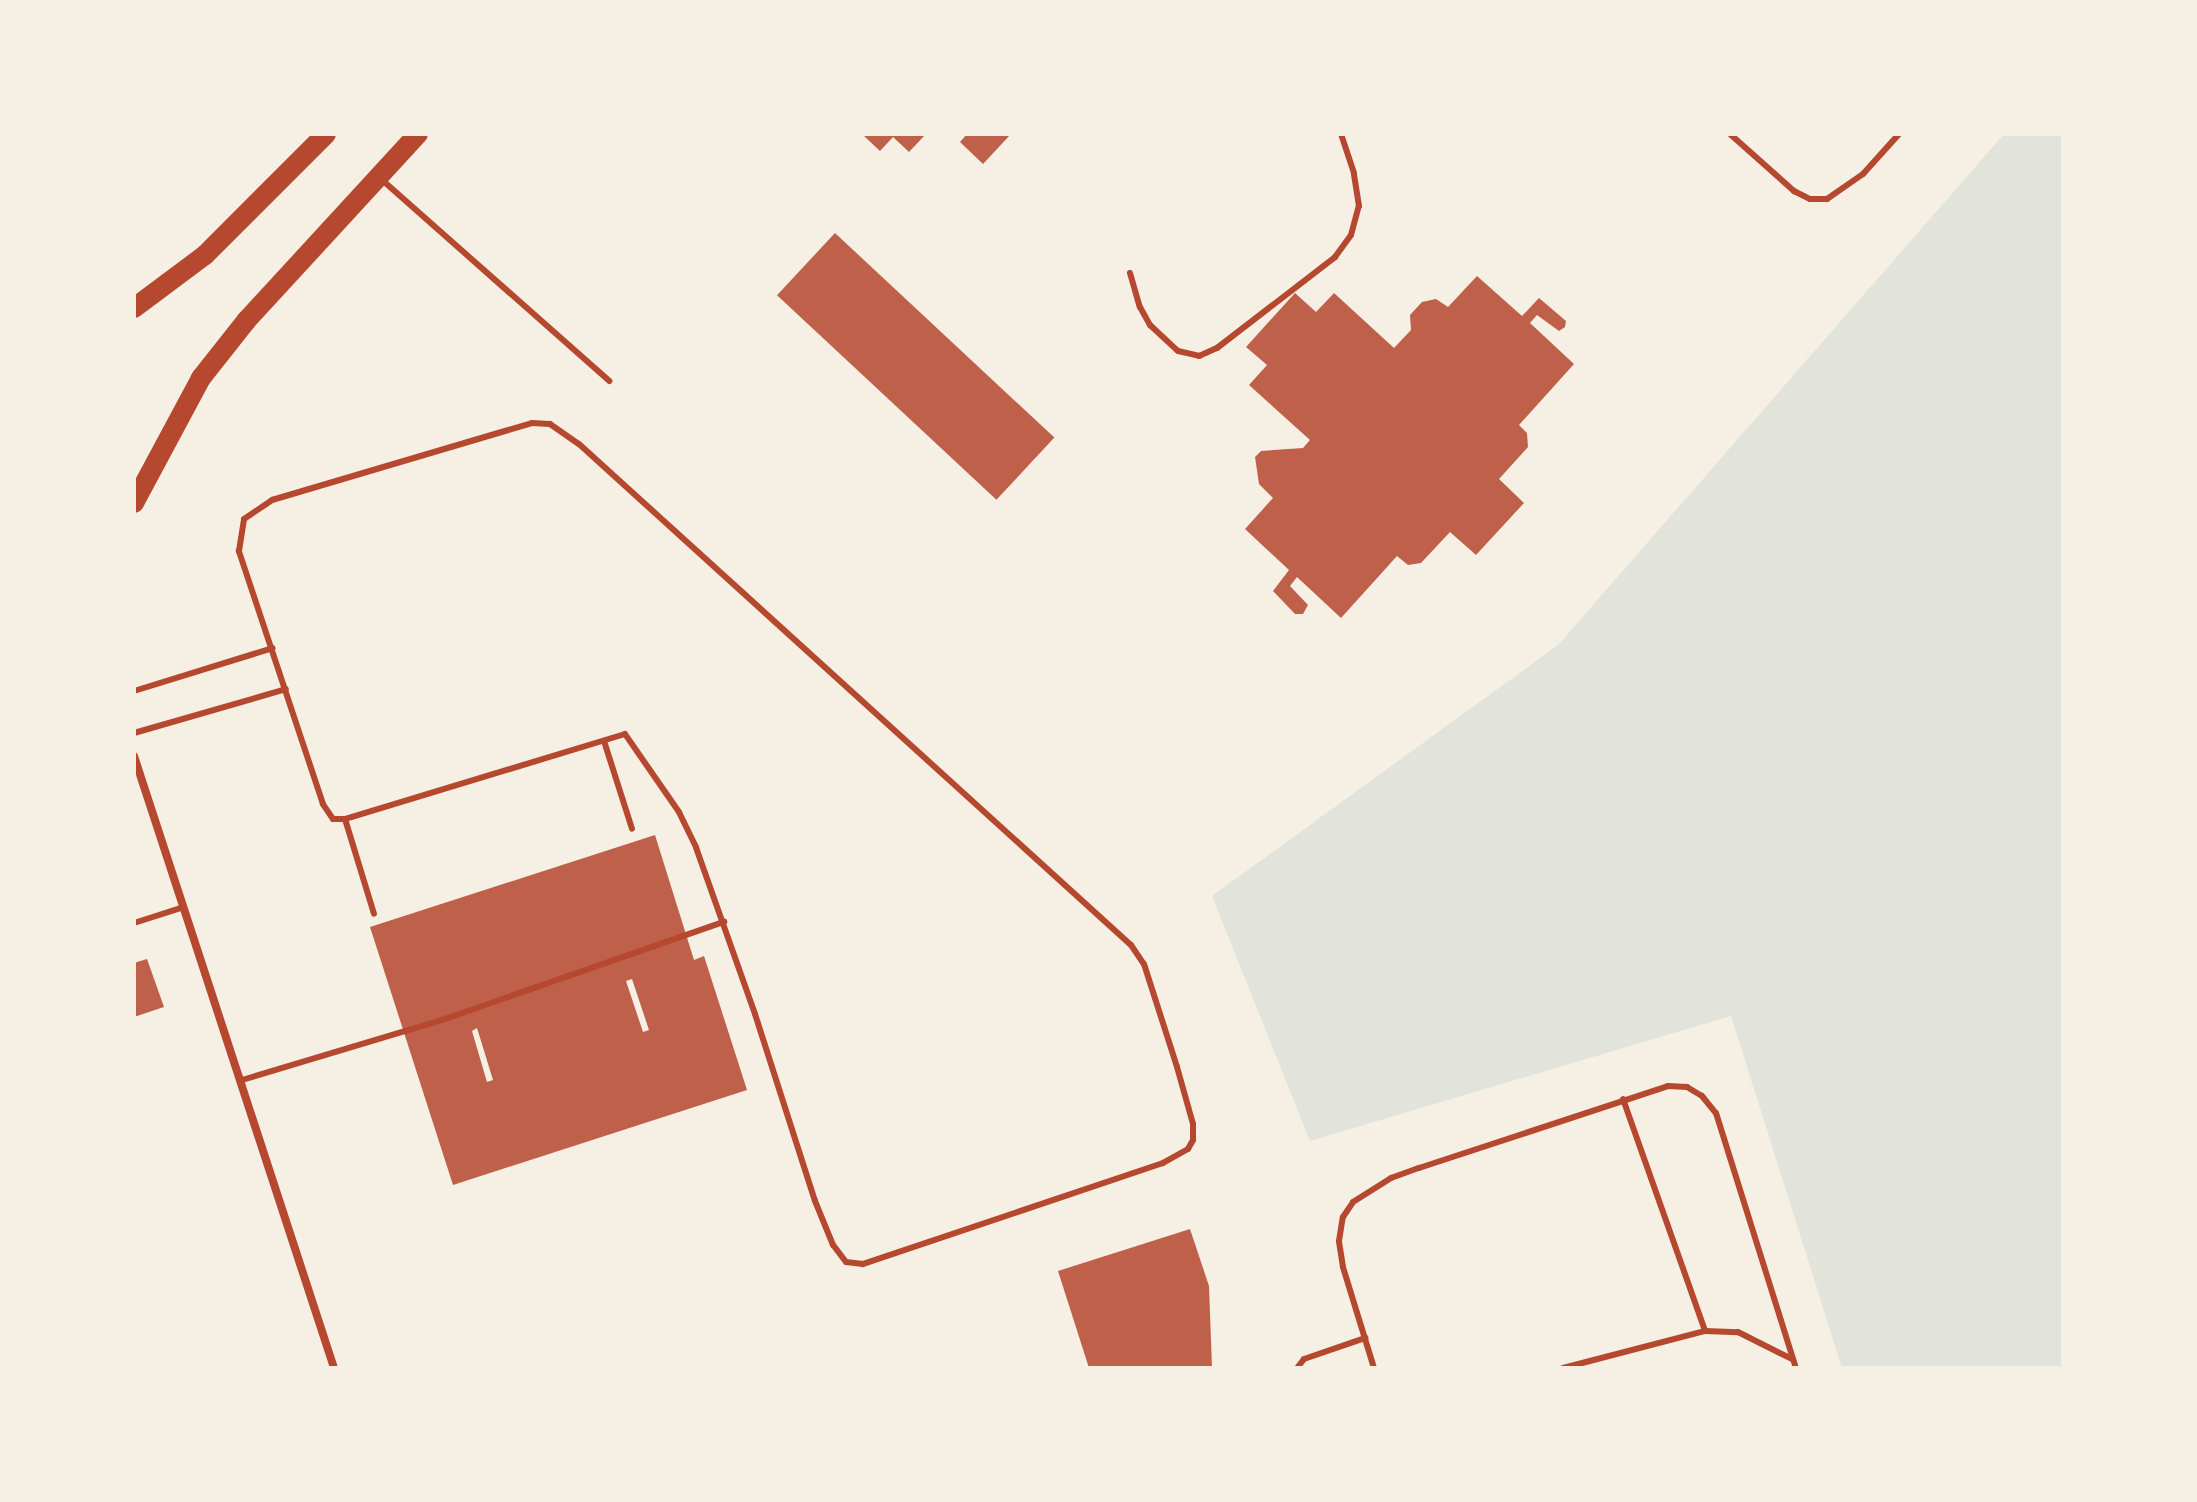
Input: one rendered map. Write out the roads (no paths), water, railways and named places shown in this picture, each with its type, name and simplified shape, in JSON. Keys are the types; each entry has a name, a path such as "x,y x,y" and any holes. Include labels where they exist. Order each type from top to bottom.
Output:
{"main road":[{"path":"134,308 205,255 326,134"},
{"path":"134,503 201,378 246,321 418,134"}],"street":[{"path":"134,756 334,1368"}],"lane":[{"path":"1130,273 1140,307 1150,325 1178,351 1199,356 1217,348 1335,257 1351,235 1359,206 1354,173 1341,134"},
{"path":"1730,134 1794,191 1810,199 1827,199 1863,174 1899,134"},
{"path":"378,177 609,381"},
{"path":"550,424 579,444 1131,945 1144,964 1173,1053 1193,1124 1193,1140 1188,1149 1163,1163 863,1264 846,1262 833,1245 815,1201 724,922 679,812 625,734 345,819 333,819 323,804 273,648 239,551 244,519 257,508 272,500 511,426 550,424"},
{"path":"134,691 273,648"},
{"path":"134,733 286,689"},
{"path":"604,741 632,829"},
{"path":"345,819 374,914"},
{"path":"134,923 185,906"},
{"path":"242,1080 442,1020 724,922"},
{"path":"1374,1368 1339,1241 1343,1217 1353,1202 1391,1178 1668,1086 1687,1087 1702,1096 1716,1113 1796,1368"},
{"path":"1623,1099 1705,1331"},
{"path":"1563,1368 1705,1331 1738,1332 1793,1360"},
{"path":"1297,1368 1304,1359 1365,1338"}]}
